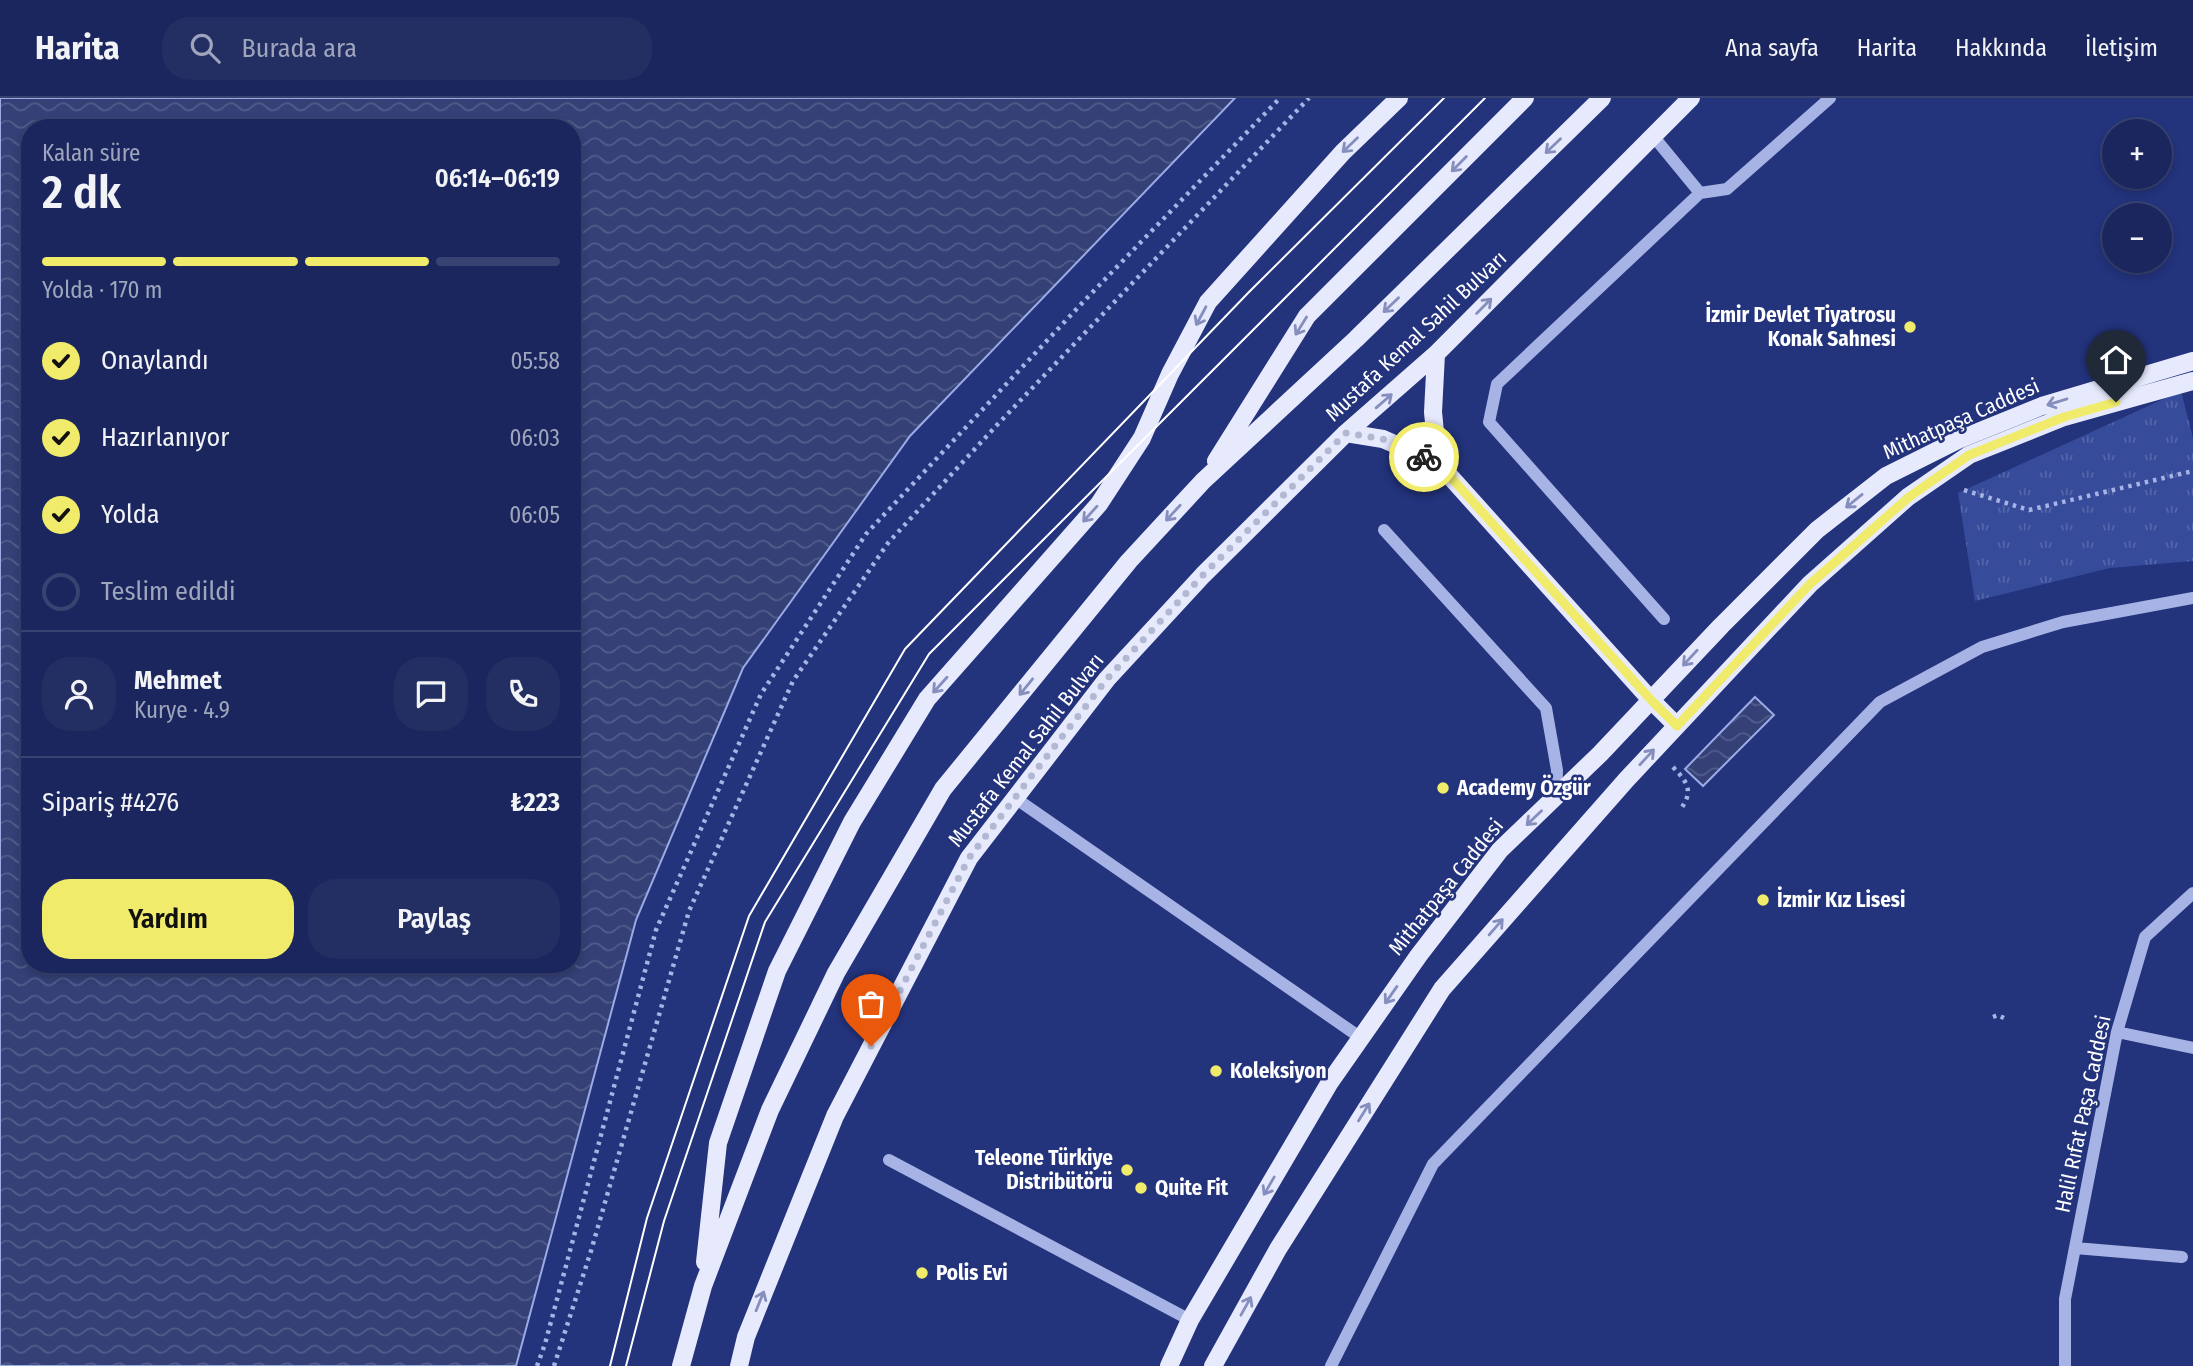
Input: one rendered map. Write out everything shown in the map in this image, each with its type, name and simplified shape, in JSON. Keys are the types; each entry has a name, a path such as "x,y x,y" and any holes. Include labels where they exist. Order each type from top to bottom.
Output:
{"main road":[{"path":"703,1286 718,1143 777,971 852,822 927,699 1099,504 1142,438 1170,374 1208,302 1343,152 1399,98"},
{"path":"1203,481 1307,316 1524,98"},
{"name":"Mustafa Kemal Sahil Bulvarı","path":"681,1366 703,1286 769,1111 836,973 943,789 1129,561 1203,481 1356,339 1602,98"},
{"name":"Mustafa Kemal Sahil Bulvarı","path":"738,1366 746,1337 835,1116 969,858 1107,679 1203,575 1346,433 1436,354 1691,98"},
{"path":"1436,354 1433,412 1438,463"},
{"name":"Mithatpaşa Caddesi","path":"1169,1366 1190,1320 1330,1082 1419,955 1500,850 1817,530 1886,476 1958,440 2042,406 2193,361"},
{"name":"Mithatpaşa Caddesi","path":"1213,1366 1278,1250 1442,989 1626,779 1810,584 1909,497 1969,455 2064,417 2193,381"},
{"path":"1346,433 1383,439 1438,463 1677,726"}],"street":[{"path":"1664,619 1489,422 1497,384 1700,193 1727,189 1830,98"},
{"path":"1654,136 1700,193"},
{"path":"1384,530 1546,708 1557,771 1556,796"},
{"path":"1331,1366 1433,1164 1880,702 1982,647 2063,622 2193,598"},
{"path":"1015,798 1361,1038"},
{"name":"Halil Rıfat Paşa Caddesi","path":"2065,1366 2065,1299 2117,1032 2145,937 2193,894"},
{"path":"2117,1032 2193,1048"},
{"path":"889,1160 1190,1320"},
{"path":"2075,1248 2182,1256"}],"path":[{"path":"537,1366 593,1170 656,930 761,694 866,534 1085,300 1280,98"},
{"path":"554,1366 689,911 793,681 888,543 1309,98"},
{"path":"1953,487 2029,510 2193,471"},
{"path":"1672,766 1688,788 1688,799 1680,810"},
{"path":"1993,1017 1998,1015 2006,1019"}],"green space":[{"path":"2181,391 2193,438 2193,561 2110,568 1975,601 1958,493"}],"water":[{"path":"0,98 1235,98 910,436 743,668 636,920 516,1366 0,1366"},
{"path":"1755,697 1774,715 1703,786 1685,769"}],"tram line":[{"path":"610,1366 647,1218 749,916 905,649 1249,292 1444,98"},
{"path":"626,1366 664,1221 765,922 929,654 1485,98"}],"way so far":[{"path":"871,1046 969,858 1107,679 1203,575 1346,433 1383,439 1424,457"}],"place":[{"name":"İzmir Devlet Tiyatrosu Konak Sahnesi","path":"1910,327"},
{"name":"Academy Özgür","path":"1443,788"},
{"name":"İzmir Kız Lisesi","path":"1763,900"},
{"name":"Koleksiyon","path":"1216,1071"},
{"name":"Teleone Türkiye Distribütörü","path":"1127,1170"},
{"name":"Quite Fit","path":"1141,1188"},
{"name":"Polis Evi","path":"922,1273"}],"route":[{"path":"1424,457 1438,463 1677,726 1810,584 1909,497 1969,455 2064,417 2116,402"}]}
